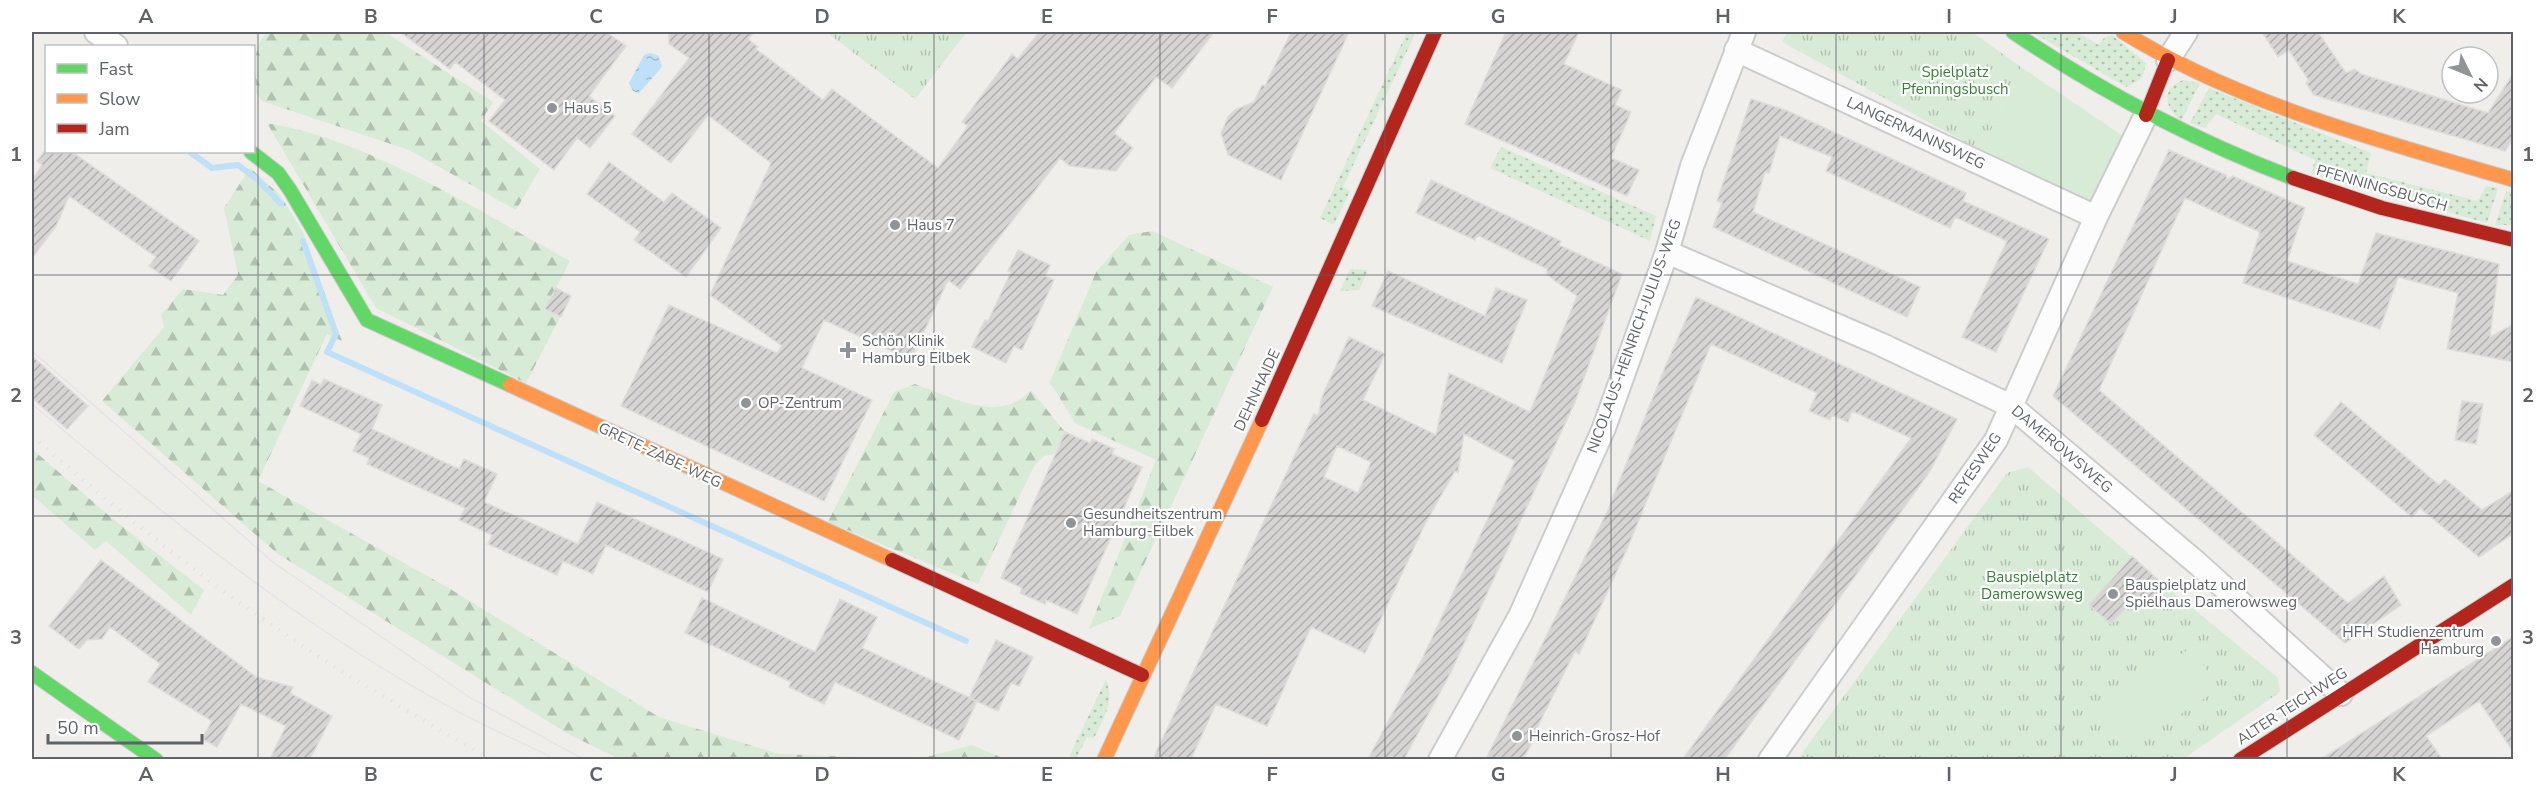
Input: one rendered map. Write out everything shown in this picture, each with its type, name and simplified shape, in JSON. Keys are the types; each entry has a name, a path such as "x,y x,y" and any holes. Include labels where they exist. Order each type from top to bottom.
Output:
{"street":[{"path":"96,32 115,45"},
{"name":"DEHNHAIDE","path":"1104,759 1329,274 1435,32"},
{"name":"PFENNINGSBUSCH","path":"2013,32 2146,115 2324,191 2514,240"},
{"path":"2123,32 2168,60 2336,128 2514,180"},
{"path":"2146,115 2168,60 2186,32"},
{"name":"LANGERMANNSWEG","path":"1740,40 2096,217"},
{"name":"NICOLAUS-HEINRICH-JULIUS-WEG","path":"1440,759 1520,616 1604,428 1667,252 1692,166 1740,40"},
{"name":"REYESWEG","path":"1770,759 1996,440 2096,217 2146,115"},
{"name":"GRETE-ZABE-WEG","path":"252,153 278,173 290,190 367,320 1142,675"},
{"name":"DAMEROWSWEG","path":"1667,252 1880,344 2011,406 2198,564 2341,694"},
{"name":"ALTER TEICHWEG","path":"2240,759 2514,585"},
{"path":"32,673 156,759"}],"green space":[{"path":"267,32 388,34 493,102 481,121 540,169 516,210 409,150 262,101 255,92 255,60 262,38"},
{"path":"826,32 967,32 915,99"},
{"path":"1407,32 1416,32 1343,187 1350,191 1334,225 1320,218"},
{"name":"Spielplatz Pfenningsbusch","path":"1787,32 1972,32 2021,67 1981,151 1782,42"},
{"path":"2032,32 2076,32 2099,45 2104,38 2112,35 2146,63 2142,78 2126,87"},
{"path":"2021,67 2126,138 2090,206 1981,151"},
{"path":"2183,80 2200,83 2181,121 2172,111 2167,99 2170,89"},
{"path":"2209,88 2371,153 2366,173 2478,201 2486,186 2498,188 2487,223 2311,174 2315,160 2216,114 2205,128 2190,123"},
{"path":"267,123 306,132 384,161 461,200 570,261 556,288 571,296 526,383 376,308"},
{"path":"1501,147 1656,216 1650,241 1490,168"},
{"path":"250,168 280,195 303,232 342,341 327,334 258,481 447,587 659,717 779,754 919,759 620,759 570,735 278,554 102,401 164,327 161,315 183,289 223,295 238,275 224,208"},
{"path":"2506,191 2513,193 2513,225 2495,225"},
{"path":"1152,231 1273,287 1120,616 1089,629 1156,460 1075,423 1050,382 1096,272 1129,235"},
{"path":"1350,269 1368,270 1359,290 1340,291"},
{"path":"915,384 960,401 990,407 1005,406 1031,390 1065,432 1054,454 1044,456 1034,466 978,584 828,522 894,392"},
{"path":"32,449 114,520 204,590 191,615 106,541 95,550 32,495"},
{"name":"Bauspielplatz Damerowsweg","path":"2028,467 2174,593 2278,678 2280,692 2183,759 1797,760 2007,473"},
{"path":"2192,647 2219,689 2124,751 2097,709"},
{"path":"1106,679 1109,702 1094,738 1087,737 1076,759 1068,759"},
{"path":"972,745 1005,759 919,759"}],"water":[{"path":"650,53 659,56 662,67 639,93 633,91 629,83 644,55"}],"building":[{"name":"Haus 5","path":"400,32 606,32 626,46 589,96 615,116 590,148 577,138 554,170 489,121 505,100 455,62 450,69"},
{"path":"669,32 754,32 748,39 758,47 756,49 823,100 832,89 938,168 968,126 962,122 1012,54 1018,59 1039,32 1214,32 1172,88 1156,77 1114,133 1133,148 1116,171 1070,166 1060,158 960,289 948,280 911,360 824,320 802,368 872,400 824,501 621,406 669,305 777,353 782,346 710,295 771,163 708,115 671,163 632,134 689,58 669,44"},
{"path":"1291,32 1349,32 1281,180 1228,155 1221,133 1228,117 1235,110 1254,102 1262,85 1265,86"},
{"path":"1506,32 1579,32 1564,64 1622,90 1615,105 1631,112 1611,158 1639,170 1627,196 1465,124"},
{"path":"2262,32 2318,32 2346,73 2355,69 2361,74 2440,98 2440,105 2462,105 2488,113 2493,105 2500,105 2500,94 2514,72 2514,137 2505,151 2314,95 2306,83 2309,81 2289,50 2278,57"},
{"path":"1751,99 1788,111 1966,193 1963,201 2049,239 1996,352 1962,337 2007,241 1955,217 1950,228 1826,171 1832,157 1780,136 1769,173 1765,172 1753,212 1920,287 1907,317 1713,227 1722,203 1717,201"},
{"path":"2169,150 2226,175 2227,179 2233,176 2305,208 2287,261 2358,284 2376,233 2499,264 2490,337 2514,324 2514,362 2447,349 2458,293 2398,277 2380,329 2243,283 2260,232 2185,198 2099,390 2348,603 2384,576 2401,605 2345,643 2053,396"},
{"path":"44,152 73,153 199,241 171,281 149,266 156,257 69,196 56,226 32,258 32,180 42,165 37,161"},
{"path":"609,162 664,202 672,193 721,228 686,277 634,240 640,232 587,194"},
{"path":"1431,180 1561,241 1559,245 1622,274 1575,402 1451,672 1404,759 1368,759 1423,657 1515,461 1464,434 1458,473 1455,471 1425,524 1365,653 1311,627 1267,726 1216,704 1191,759 1153,759 1314,414 1318,416 1322,397 1349,337 1385,354 1363,400 1436,435 1449,373 1530,412 1577,296 1547,274 1547,269 1477,235 1475,240 1416,213","holes":["1337,446 1371,462 1358,493 1324,477"]},
{"path":"1018,250 1050,265 1045,276 1054,280 1022,350 1014,346 1006,363 972,347 985,320 988,321 1011,272 1008,271"},
{"path":"1388,271 1485,316 1496,288 1527,300 1502,363 1372,306"},
{"path":"556,288 571,296 561,317 545,309"},
{"path":"1696,297 1957,419 1930,471 1725,759 1683,759 1911,438 1852,411 1848,422 1832,415 1830,420 1809,411 1817,393 1711,344 1627,549 1579,654 1575,651 1535,732 1537,734 1523,759 1486,759 1607,512 1665,367"},
{"path":"32,356 88,406 67,429 32,398"},
{"path":"324,379 382,405 372,429 459,469 464,459 497,474 484,502 578,544 597,502 723,559 708,592 606,545 593,574 563,561 557,575 488,544 492,535 459,520 465,508 367,464 369,458 353,451 361,434 300,406 312,380 321,385"},
{"path":"2462,401 2483,404 2476,444 2455,440"},
{"path":"2341,402 2439,485 2445,479 2482,510 2514,490 2514,533 2479,557 2420,508 2412,517 2314,435"},
{"name":"Gesundheitszentrum Hamburg-Eilbek","path":"1065,432 1090,443 1092,439 1114,449 1112,454 1142,467 1077,614 1046,600 1045,604 1020,593 1022,588 1001,578"},
{"name":"Bauspielplatz und Spielhaus Damerowsweg","path":"2132,556 2166,587 2149,605 2138,595 2111,624 2089,605"},
{"path":"101,560 256,677 293,687 290,693 332,716 310,759 270,759 286,726 241,704 217,747 202,739 212,721 148,682 160,664 110,627 102,639 87,640 79,649 49,626"},
{"path":"702,598 815,652 840,599 877,617 862,648 977,701 959,740 835,682 824,704 789,687 791,682 685,633"},
{"path":"2514,636 2514,753 2479,701 2426,736 2442,759 2321,759"},
{"path":"996,640 1033,657 1019,686 1011,683 998,711 969,698"}],"waterway":[{"path":"191,153 212,168 238,165 258,180 281,204"},
{"path":"303,241 336,334 327,352 966,641"}],"tram line":[{"path":"32,351 274,563 469,697 585,760"},
{"path":"32,404 185,529 291,608 402,680 471,718 557,760"}],"railway":[{"path":"32,436 147,532 267,622 350,676 492,760"}],"traffic: fast":[{"path":"2013,32 2114,95 2220,148 2293,178"},
{"path":"252,153 278,173 290,190 367,320 510,385"},
{"path":"32,673 156,760"}],"traffic: slow":[{"path":"2123,32 2168,58 2264,101 2363,135 2514,180"},
{"path":"510,385 892,560"},
{"path":"1104,760 1262,420"}],"traffic: jam":[{"path":"1262,420 1435,32"},
{"path":"2146,115 2168,60"},
{"path":"2293,178 2382,208 2514,240"},
{"path":"892,560 1142,675"},
{"path":"2240,760 2514,585"}],"place":[{"name":"Haus 5","path":"552,108"},
{"name":"Haus 7","path":"895,225"},
{"name":"Schön Klinik Hamburg Eilbek","path":"848,350"},
{"name":"OP-Zentrum","path":"746,403"},
{"name":"Gesundheitszentrum Hamburg-Eilbek","path":"1071,523"},
{"name":"Bauspielplatz und Spielhaus Damerowsweg","path":"2113,594"},
{"name":"HFH Studienzentrum Hamburg","path":"2496,641"},
{"name":"Heinrich-Grosz-Hof","path":"1517,736"}]}
